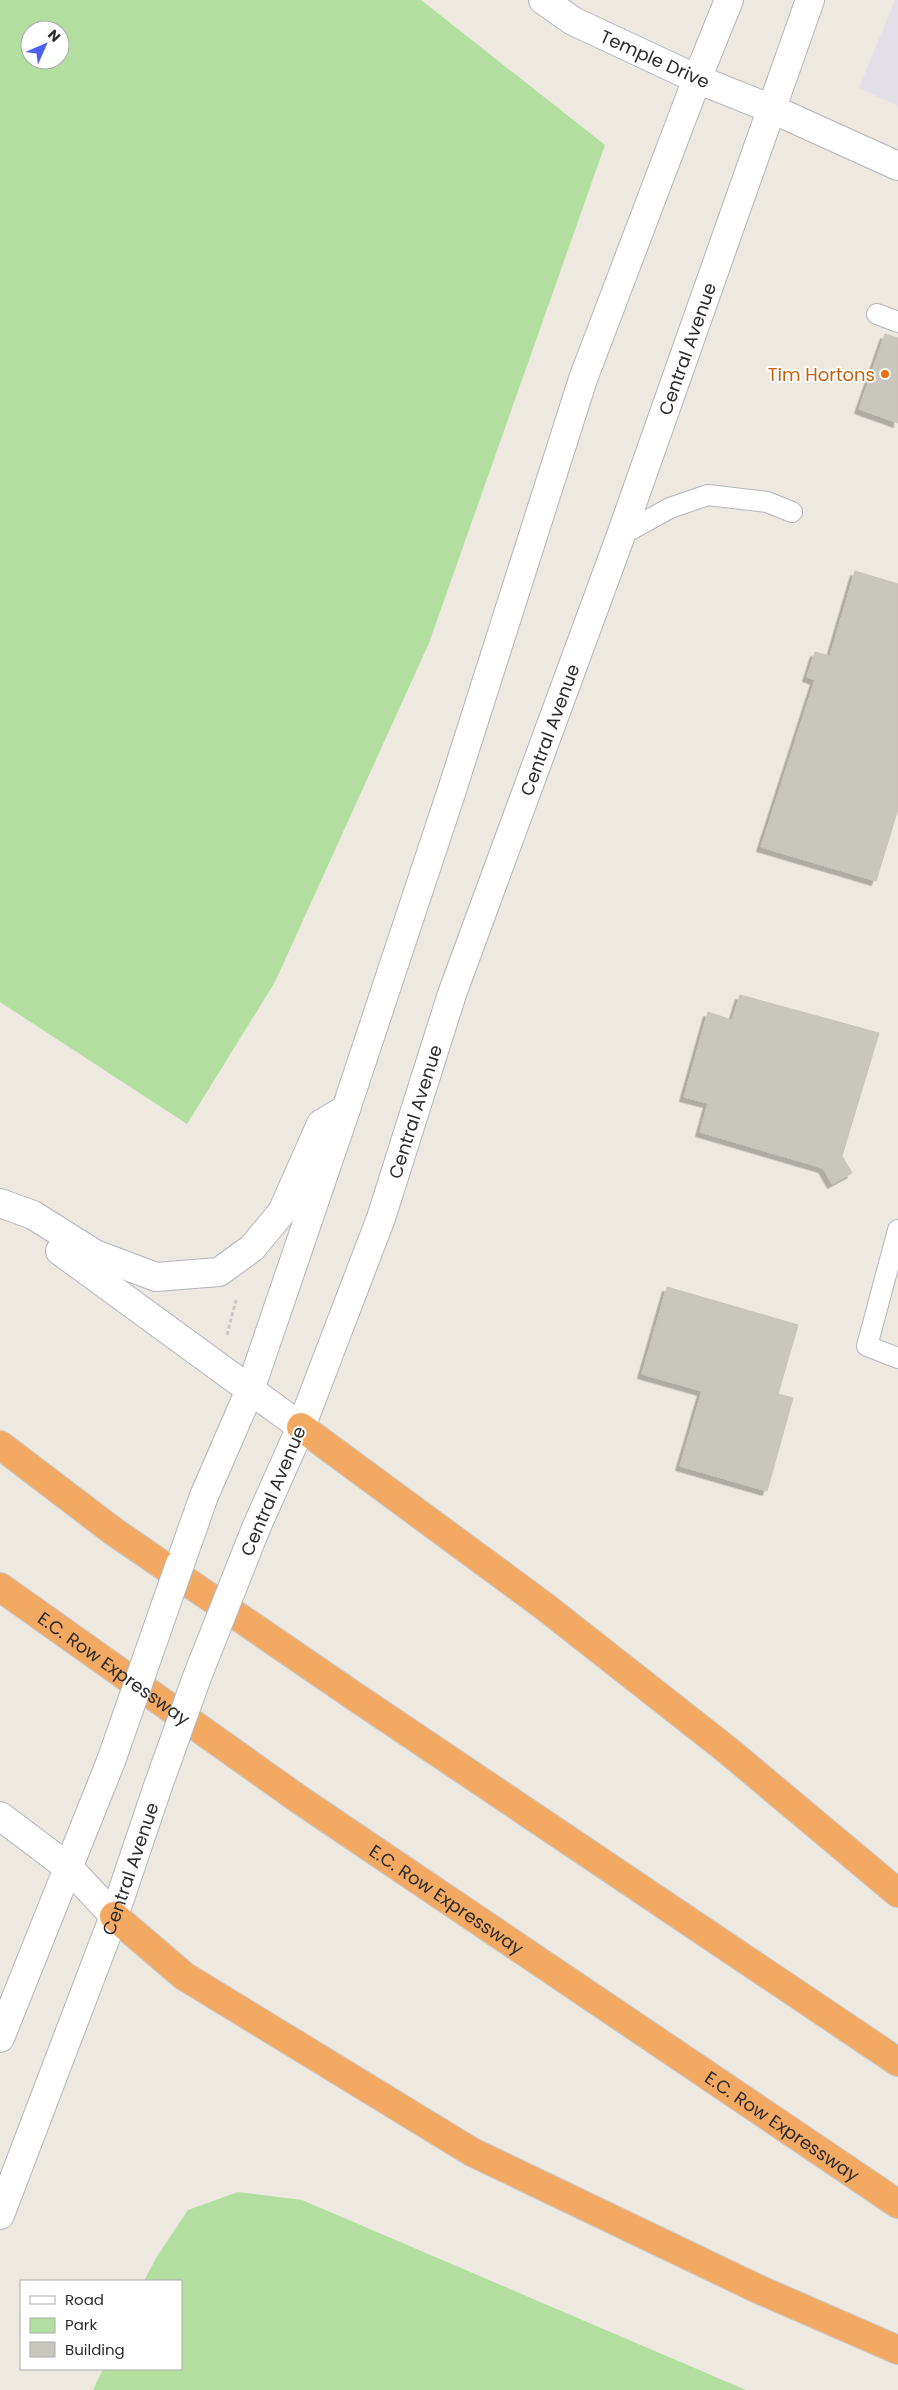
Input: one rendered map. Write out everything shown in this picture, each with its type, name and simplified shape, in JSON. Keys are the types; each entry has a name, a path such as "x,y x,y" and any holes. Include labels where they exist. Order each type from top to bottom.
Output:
{"highway":[{"path":"301,1427 544,1606 726,1749 898,1892"},
{"path":"0,1445 138,1548 898,2062"},
{"name":"E.C. Row Expressway","path":"0,1587 300,1800 898,2204"},
{"path":"114,1916 184,1976 472,2152 758,2289 898,2350"}],"street":[{"name":"Temple Drive","path":"543,0 573,21 696,79 772,109 898,166"},
{"path":"0,2038 111,1761 204,1496 250,1390 448,802 584,379 696,79 729,0"},
{"name":"Central Avenue","path":"0,2215 114,1916 197,1677 256,1528 301,1427 381,1218 452,994 621,535 810,0"},
{"path":"0,1204 33,1215 95,1254 156,1277 219,1272 252,1248 282,1212 321,1124 346,1109"},
{"path":"0,1204 301,1427"},
{"path":"0,1816 69,1868 114,1916"}],"lane":[{"path":"877,314 898,322"},
{"path":"621,535 670,508 708,495 767,502 792,512"},
{"path":"898,1230 867,1346 898,1358"}],"path":[{"path":"225,1343 237,1296"}],"shaded area":[{"path":"895,0 898,0 898,106 859,88"}],"green space":[{"path":"0,0 421,0 605,145 429,643 275,982 187,1124 0,1002"},
{"path":"238,2192 302,2200 746,2390 93,2390 103,2370 182,2370 182,2280 145,2280 156,2258 188,2210"}],"building":[{"name":"Tim Hortons","path":"885,334 898,338 898,423 859,409"},
{"path":"855,571 898,584 898,809 876,881 761,847 815,680 807,677 815,652 830,656"},
{"path":"740,995 879,1033 842,1156 852,1173 832,1184 823,1168 700,1132 708,1103 684,1097 708,1012 732,1020"},
{"path":"667,1287 798,1325 778,1394 793,1398 767,1491 680,1466 702,1391 642,1374"}],"place":[{"name":"Tim Hortons","path":"885,374"}]}
